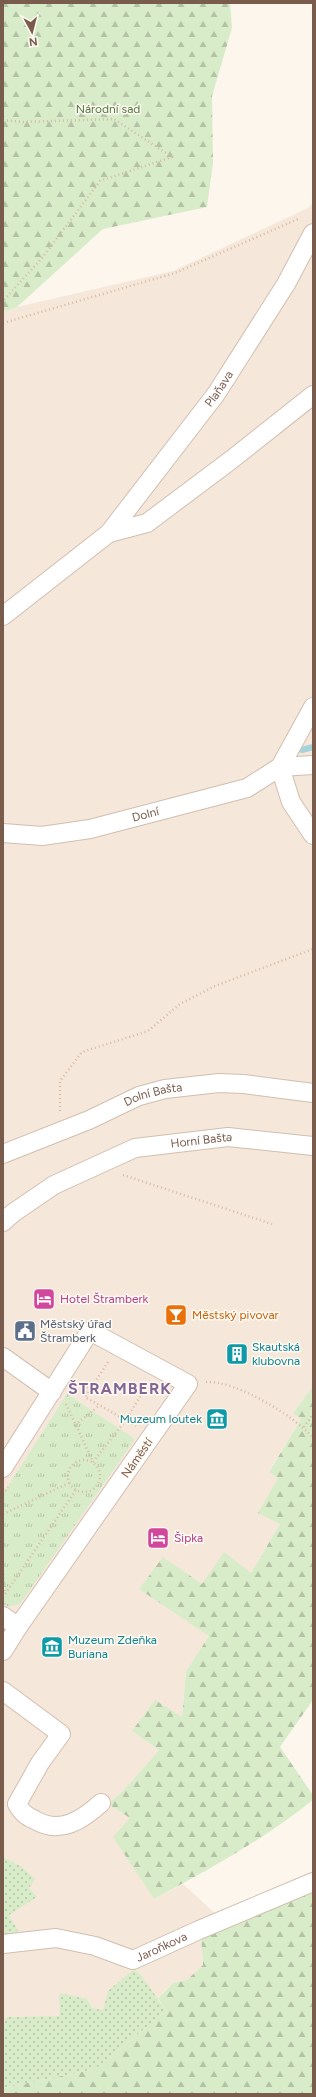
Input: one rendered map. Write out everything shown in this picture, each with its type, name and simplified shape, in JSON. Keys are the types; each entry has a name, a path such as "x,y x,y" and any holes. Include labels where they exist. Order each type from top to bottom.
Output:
{"street":[{"name":"Plaňava","path":"3,616 109,533 216,394 286,284 313,233"},
{"name":"Plaňava","path":"109,533 147,523 231,460 313,395"},
{"name":"Dolní","path":"3,833 42,836 90,829 247,788 280,767 313,707"},
{"name":"Dolní","path":"280,767 313,765"},
{"path":"280,767 291,802 313,835"},
{"name":"Dolní Bašta","path":"3,1154 89,1120 139,1096 177,1087 219,1083 313,1093"},
{"name":"Horní Bašta","path":"3,1222 13,1213 54,1185 94,1165 135,1148 228,1137 313,1146"},
{"path":"3,1468 90,1331 188,1384"},
{"path":"3,1357 52,1392"},
{"name":"Náměstí","path":"3,1651 18,1627 188,1384"},
{"path":"3,1616 18,1627"},
{"path":"3,1692 61,1734 40,1763 17,1804 22,1813 45,1826 69,1824 86,1816 101,1803"},
{"name":"Jaroňkova","path":"3,1944 56,1938 95,1946 133,1960 199,1930 313,1882"}],"path":[{"path":"3,120 22,122 114,120 172,157 100,181 42,258 3,301"},
{"path":"3,324 175,273 298,218"},
{"path":"60,1132 60,1081 82,1052 148,1031 180,1004 216,986 313,949"},
{"path":"94,1165 272,1224"},
{"path":"188,1384 214,1382 248,1392 304,1427 313,1438"},
{"path":"52,1392 64,1398 75,1425 100,1473 98,1484 87,1491 76,1490 69,1483 68,1473 72,1464 80,1460 93,1462"},
{"path":"85,1397 152,1436"},
{"path":"75,1425 100,1405"},
{"path":"304,1427 313,1414"},
{"path":"93,1462 126,1420"},
{"path":"3,1514 69,1483"},
{"path":"3,1570 5,1595 76,1490"}],"shaded area":[{"path":"313,203 313,1386 293,1413 301,1419 269,1471 278,1478 280,1524 251,1573 186,1671 182,1717 132,1731 159,1750 124,1790 108,1804 130,1818 154,1899 183,1884 217,1915 201,1935 203,1965 187,1980 173,1983 157,1998 166,2011 95,2069 3,2088 3,312 17,307 173,271 308,208"}],"green space":[{"name":"Národní sad","path":"3,3 230,3 232,28 212,96 213,163 207,207 103,229 17,307 3,312"},
{"path":"313,1386 313,1700 280,1747 313,1795 313,1800 256,1841 154,1899 113,1837 130,1818 108,1804 124,1790 159,1750 132,1731 155,1700 182,1717 186,1671 209,1636 139,1589 163,1557 202,1584 224,1552 251,1573 280,1524 258,1513 278,1478 269,1472 301,1419 293,1413"},
{"path":"67,1394 135,1439 20,1604 9,1607 3,1604 3,1494"},
{"path":"3,1857 22,1867 35,1879 29,1888 37,1897 9,1915 20,1934 3,1939"},
{"path":"313,1890 313,2094 3,2094 3,2088 95,2069 166,2011 158,1998 173,1983 187,1980 203,1965 201,1935"},
{"path":"134,1969 142,1976 166,2011 95,2069 3,2088 3,2031 6,2017 60,2016 59,1993 87,1999 92,2008 103,2010 108,1991"}],"waterway":[{"path":"302,750 313,747"}],"place":[{"name":"Hotel Štramberk","path":"44,1299"},
{"name":"Městský pivovar","path":"176,1315"},
{"name":"Městský úřad Štramberk","path":"25,1331"},
{"name":"Skautská klubovna","path":"237,1354"},
{"name":"Muzeum loutek","path":"217,1419"},
{"name":"Šipka","path":"158,1538"},
{"name":"Muzeum Zdeňka Buriana","path":"52,1647"}],"district":[{"name":"ŠTRAMBERK","path":"120,1388"}]}
